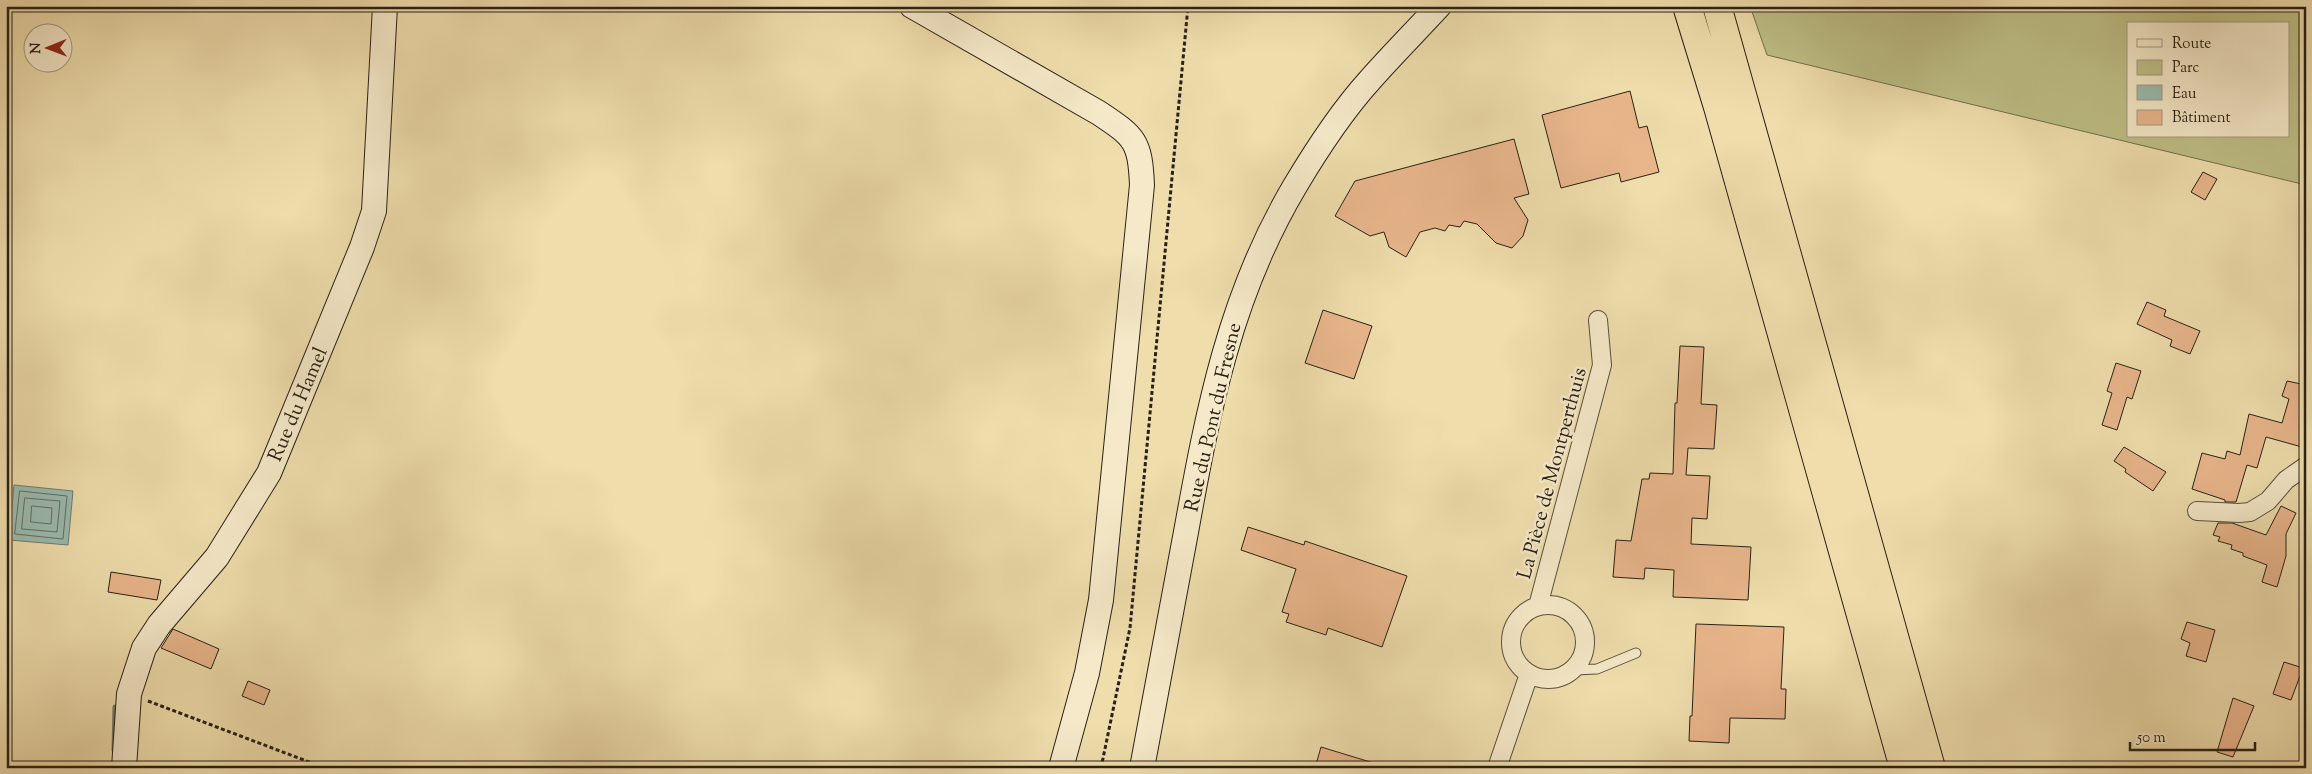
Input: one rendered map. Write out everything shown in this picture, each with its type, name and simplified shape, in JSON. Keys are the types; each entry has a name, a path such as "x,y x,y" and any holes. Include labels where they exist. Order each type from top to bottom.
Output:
{"highway":[{"path":"1687,6 1718,107 1904,768"},
{"path":"1717,6 1931,768"}],"street":[{"name":"Rue du Hamel","path":"124,768 128,694 144,648 159,625 217,557 268,473 362,247 374,211 385,6"},
{"path":"912,6 1099,113 1129,133 1140,157 1142,185 1101,600 1087,673 1061,768"},
{"name":"Rue du Pont du Fresne","path":"1142,768 1200,457 1221,362 1239,306 1281,213 1332,128 1369,81 1439,6"},
{"name":"La Pièce de Montperthuis","path":"1538,606 1602,365 1598,320"},
{"path":"2197,510 2250,512 2268,501 2286,480 2306,466"},
{"name":"La Pièce de Montperthuis","path":"1528,674 1519,666 1513,656 1510,644 1512,631 1517,620 1526,611 1550,604 1562,607 1573,614 1585,635 1585,648 1581,660 1574,670"},
{"path":"1497,768 1528,674 1540,679 1552,680 1574,670"}],"lane":[{"path":"1574,670 1597,669 1636,653"}],"path":[{"path":"1101,768 1130,628 1188,6"},
{"path":"128,694 325,768"}],"green space":[{"path":"1750,6 2306,6 2306,185 1767,55"}],"water":[{"path":"14,485 73,491 68,545 9,540"}],"building":[{"path":"1630,91 1639,128 1647,126 1659,172 1621,182 1619,173 1561,188 1542,115"},
{"path":"1514,139 1529,194 1514,198 1528,220 1523,236 1512,248 1496,243 1477,224 1464,221 1460,227 1449,225 1445,231 1435,228 1420,232 1406,257 1389,247 1384,232 1370,236 1335,216 1355,181"},
{"path":"2203,172 2217,179 2205,200 2191,192"},
{"path":"2147,302 2166,310 2164,316 2200,331 2190,354 2170,346 2172,340 2137,324"},
{"path":"1323,310 1372,326 1354,379 1305,363"},
{"path":"1680,346 1704,347 1701,404 1717,405 1714,449 1688,448 1686,475 1710,476 1707,519 1692,518 1691,544 1751,547 1748,600 1673,597 1674,570 1645,568 1644,579 1613,577 1616,540 1631,541 1642,479 1649,479 1650,473 1673,474 1675,403 1677,403"},
{"path":"2116,363 2141,371 2132,399 2127,397 2117,430 2102,425 2112,393 2107,391"},
{"path":"2287,381 2306,385 2306,430 2302,447 2266,437 2257,468 2247,465 2236,502 2225,502 2225,500 2192,489 2202,453 2225,459 2227,451 2240,455 2249,414 2282,423 2289,399 2282,396"},
{"path":"2124,447 2166,472 2153,491 2125,472 2126,469 2114,461"},
{"path":"2281,506 2296,513 2286,534 2286,556 2277,587 2262,582 2267,565 2243,556 2243,553 2231,549 2232,545 2218,541 2220,537 2213,535 2218,523 2232,523 2266,535"},
{"path":"1248,527 1304,545 1305,541 1407,576 1382,647 1328,628 1326,635 1286,622 1289,614 1282,612 1296,569 1241,550"},
{"path":"111,572 161,580 157,600 108,592"},
{"path":"2187,622 2215,630 2206,662 2186,656 2190,643 2181,639"},
{"path":"1696,624 1784,627 1781,689 1786,689 1785,719 1730,718 1729,743 1689,741 1690,716 1692,716"},
{"path":"173,629 219,649 211,669 161,648"},
{"path":"2284,662 2303,668 2291,700 2273,694"},
{"path":"248,681 270,690 264,705 242,696"},
{"path":"2233,698 2254,706 2233,757 2217,752"},
{"path":"1321,747 1377,764 1377,768 1315,768"}],"waterway":[{"path":"114,750 115,707"}]}
